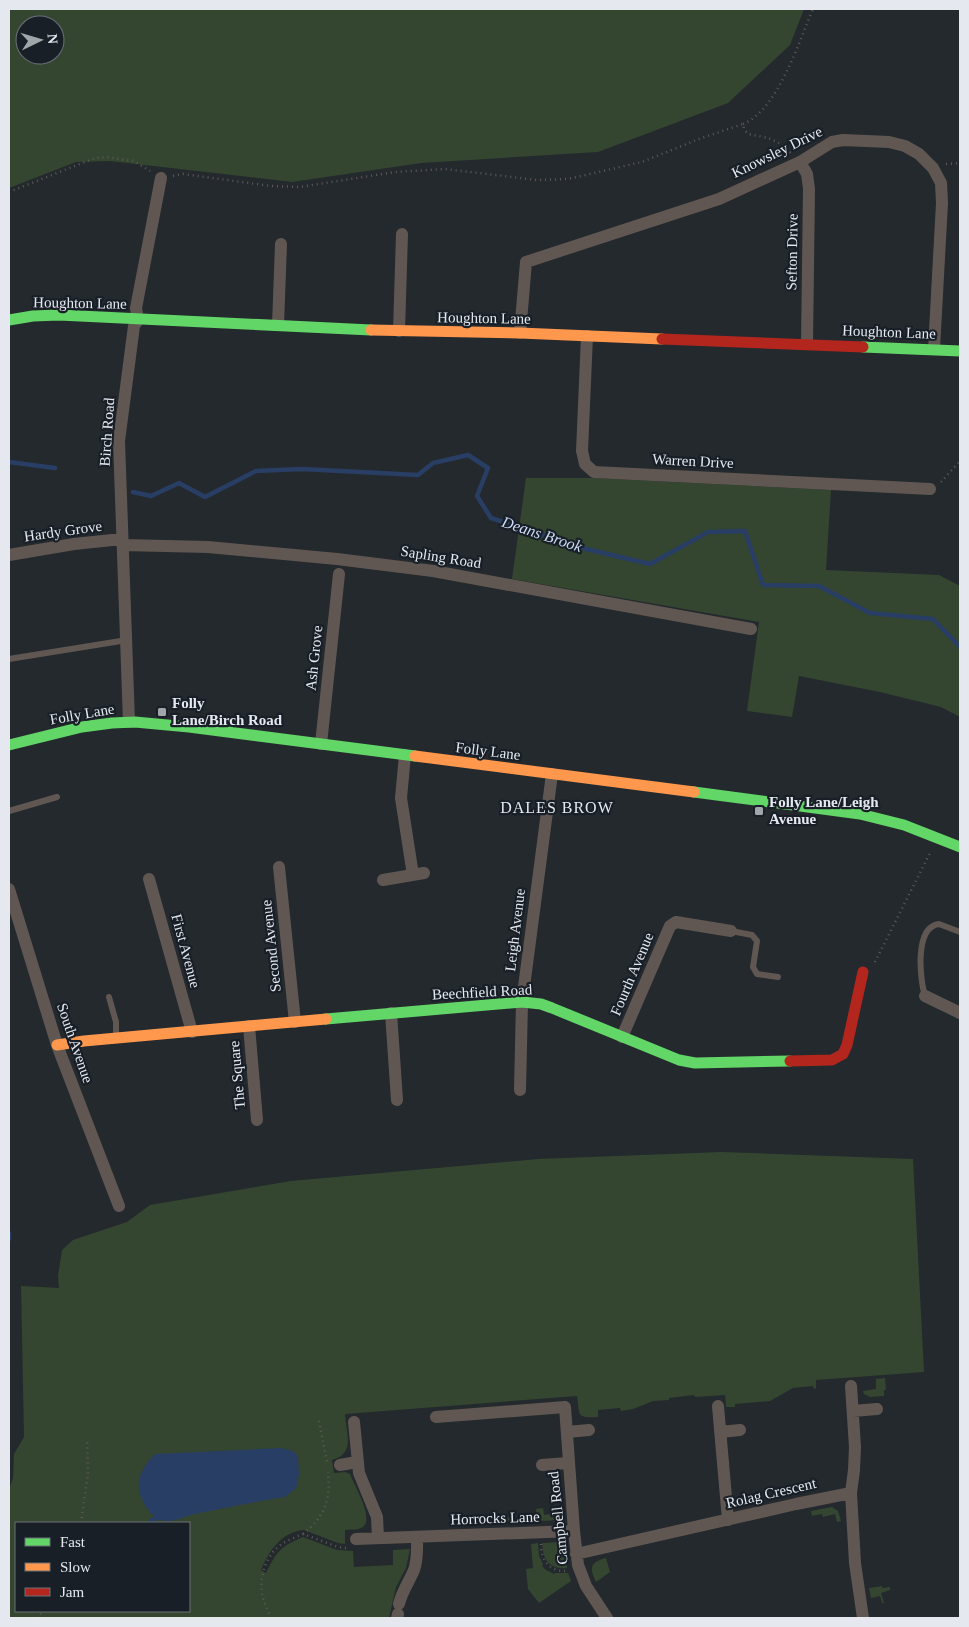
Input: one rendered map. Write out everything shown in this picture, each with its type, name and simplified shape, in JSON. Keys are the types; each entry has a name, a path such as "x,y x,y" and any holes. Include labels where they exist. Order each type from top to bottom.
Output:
{"street":[{"name":"Knowsley Drive","path":"520,333 526,262 719,198 800,162 832,142 843,140 889,142 905,146 919,154 933,168 941,183 942,203 934,349"},
{"name":"Sefton Drive","path":"800,162 807,174 809,189 807,344"},
{"name":"Birch Road","path":"129,722 119,441 134,326 138,320 136,308 161,178"},
{"path":"399,331 402,234"},
{"path":"278,325 281,244"},
{"name":"Houghton Lane","path":"9,319 34,315 138,320 144,318 399,331 520,333 960,351"},
{"name":"Warren Drive","path":"587,336 582,451 586,464 594,472 930,490"},
{"name":"Hardy Grove","path":"9,556 74,544 123,542"},
{"name":"Sapling Road","path":"123,542 208,547 432,570 751,629"},
{"name":"Ash Grove","path":"321,744 339,574"},
{"name":"Folly Lane","path":"9,745 80,727 129,722 206,729 853,812 902,824 938,836 960,847"},
{"path":"383,880 419,874 401,798 405,755"},
{"name":"Leigh Avenue","path":"520,1090 522,1002 552,774"},
{"name":"Second Avenue","path":"279,867 295,1022"},
{"name":"First Avenue","path":"149,879 192,1032"},
{"name":"South Avenue","path":"9,889 57,1046 119,1206"},
{"name":"Fourth Avenue","path":"622,1037 670,926 676,922 732,931"},
{"name":"Beechfield Road","path":"57,1046 116,1038 522,1002 541,1004 552,1008 687,1062 738,1063 832,1060 843,1054 847,1046 863,972"},
{"path":"925,996 960,1014"},
{"path":"391,1013 396,1100"},
{"name":"The Square","path":"248,1026 257,1120"},
{"path":"851,1386 855,1454 851,1493 855,1563 863,1618"},
{"name":"Campbell Road","path":"436,1417 565,1406 576,1554 586,1586 606,1618"},
{"path":"718,1406 728,1520"},
{"path":"853,1411 877,1409"},
{"path":"354,1422 359,1473 377,1517 378,1538"},
{"path":"566,1432 589,1430"},
{"path":"720,1432 740,1430"},
{"path":"340,1465 357,1462"},
{"path":"542,1465 568,1463"},
{"name":"Rolag Crescent","path":"576,1554 851,1493"},
{"name":"Horrocks Lane","path":"356,1540 574,1531"},
{"path":"398,1612 403,1589 414,1570 417,1537"}],"lane":[{"path":"9,659 127,640"},
{"path":"9,811 57,798"},
{"path":"925,996 922,984 921,951 929,929 939,924 960,932"},
{"path":"732,931 752,935 757,941 753,967 757,974 778,976"},
{"path":"110,997 116,1022 116,1038"}],"path":[{"path":"9,192 77,164 96,158 107,157 134,161 161,178 183,174 270,186 300,187 395,172 445,169 537,180 568,179 642,162 743,124 762,110 771,99 782,80 813,9"},
{"path":"743,124 746,133 770,138 784,147 800,162"},
{"path":"930,490 942,482 960,461"},
{"path":"863,972 874,964 938,836"},
{"path":"272,1618 261,1592 262,1573 273,1553 282,1544 303,1534 322,1514 327,1505 328,1465 319,1421"},
{"path":"81,1522 88,1473 87,1440"},
{"path":"540,1533 541,1554 549,1566 555,1570 562,1571 579,1568"},
{"path":"303,1534 338,1547 346,1548 356,1540"}],"green space":[{"path":"9,9 804,9 790,45 728,103 598,152 421,163 292,182 110,161 76,162 9,188"},
{"path":"526,478 595,478 831,490 826,570 939,575 960,586 960,717 941,707 880,692 799,676 792,717 747,711 759,622 512,579"},
{"path":"722,1152 913,1159 924,1372 816,1380 816,1388 814,1389 813,1386 793,1388 770,1401 735,1404 735,1407 726,1407 725,1395 695,1397 694,1395 669,1398 669,1400 653,1401 633,1409 621,1411 620,1408 598,1410 598,1417 586,1417 580,1414 577,1396 345,1414 348,1442 344,1453 332,1460 334,1473 345,1472 350,1474 365,1508 366,1521 364,1526 362,1528 345,1530 345,1544 304,1530 289,1534 272,1550 261,1570 266,1573 280,1550 303,1537 337,1550 353,1551 354,1567 393,1565 393,1550 410,1549 406,1568 396,1587 389,1618 9,1618 9,1490 13,1478 14,1454 24,1437 21,1286 59,1288 58,1276 62,1250 73,1240 127,1222 150,1205 291,1181 538,1159"},
{"path":"885,1378 886,1390 884,1390 884,1396 870,1397 864,1394 863,1391 876,1389 876,1379"},
{"path":"558,1506 562,1506 562,1512 558,1518 551,1521 537,1521 536,1509 543,1508 544,1515 558,1513"},
{"path":"832,1507 838,1511 841,1521 837,1522 835,1514 823,1517 822,1514 812,1516 811,1511"},
{"path":"496,1512 497,1514 502,1514 502,1517 505,1518 514,1517 515,1522 475,1522 487,1521 487,1515"},
{"path":"560,1542 565,1550 567,1568 551,1565 544,1554 542,1543"},
{"path":"538,1543 542,1566 554,1574 568,1573 571,1581 539,1603 528,1589 526,1569 533,1568 531,1544"},
{"path":"606,1558 610,1572 596,1582 592,1573 592,1566 597,1561"},
{"path":"882,1586 882,1588 890,1587 890,1590 881,1593 884,1603 882,1603 880,1596 871,1598 869,1588"}],"water":[{"path":"280,1448 293,1451 298,1456 299,1475 296,1488 285,1497 163,1521 150,1512 140,1494 140,1477 155,1454"}],"waterway":[{"name":"Deans Brook","path":"133,492 151,496 179,483 205,497 256,471 302,469 418,475 433,463 468,455 488,468 477,496 491,518 586,549 650,564 708,532 745,531 763,585 819,586 870,613 933,619 960,647"},
{"path":"9,462 55,468"},
{"path":"9,1233 9,1239"},
{"path":"151,1520 158,1518"}],"traffic: fast":[{"path":"9,320 33,316 59,315 371,330"},
{"path":"863,347 960,351"},
{"path":"9,745 82,727 135,722 189,727 415,756"},
{"path":"694,792 860,814 904,825 960,847"},
{"path":"326,1019 522,1002 541,1004 552,1008 679,1060 695,1063 790,1061"}],"traffic: slow":[{"path":"371,330 520,333 662,339"},
{"path":"415,756 694,792"},
{"path":"57,1045 326,1019"}],"traffic: jam":[{"path":"662,339 863,347"},
{"path":"790,1061 832,1060 843,1054 847,1045 863,972"}],"place":[{"name":"Folly Lane/Birch Road","path":"162,712"},
{"name":"Folly Lane/Leigh Avenue","path":"759,811"}],"district":[{"name":"DALES BROW","path":"557,807"}]}
